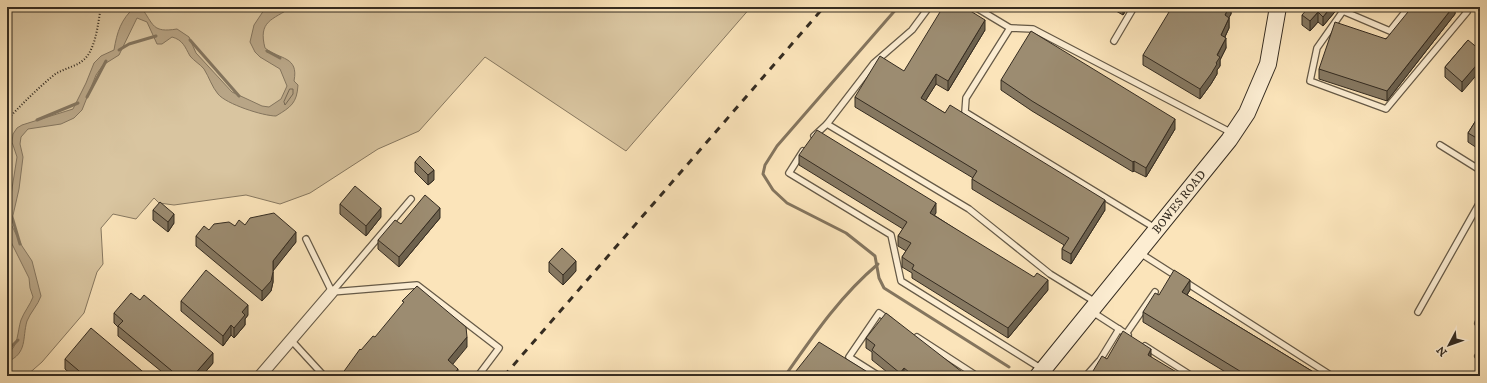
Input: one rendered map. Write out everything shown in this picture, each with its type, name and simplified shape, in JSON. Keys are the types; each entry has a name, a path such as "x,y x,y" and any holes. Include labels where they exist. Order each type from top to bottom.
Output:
{"street":[{"name":"BOWES ROAD","path":"1040,373 1234,134 1247,113 1268,64 1278,7"},
{"path":"260,376 332,292"}],"lane":[{"path":"810,140 827,124 874,63 912,30 929,7"},
{"path":"975,7 1010,28 1033,29 1234,134"},
{"path":"1114,41 1134,7"},
{"path":"1409,7 1390,31 1344,9 1317,48 1310,81 1386,109 1467,12 1461,7"},
{"path":"1010,28 966,98 965,112 1157,229"},
{"path":"827,124 969,209 1094,307 1119,329 1133,338"},
{"path":"1440,145 1480,170"},
{"path":"806,147 789,173 891,235 901,281 1040,373"},
{"path":"332,292 411,199"},
{"path":"1418,312 1480,202"},
{"path":"306,239 332,292"},
{"path":"1139,252 1332,376"},
{"path":"332,292 417,285 499,348 478,376"},
{"path":"1126,334 1155,292"},
{"path":"879,376 849,357 879,313 892,321"},
{"path":"1480,319 1478,322 1480,324"},
{"path":"1086,376 1100,360 1119,329"},
{"path":"912,334 977,376"},
{"path":"291,340 324,376"},
{"path":"1139,342 1192,376"}],"path":[{"path":"7,120 29,97 56,74 73,68 88,56 95,40 101,7"}],"shaded area":[{"path":"7,7 751,7 626,151 485,57 419,131 378,149 310,193 280,204 246,195 174,205 159,203 154,198 136,219 113,214 101,228 103,264 97,272 84,313 42,362 26,376 7,376"}],"water":[{"path":"135,7 141,7 154,26 158,29 177,29 189,37 196,53 232,92 262,106 269,107 281,99 287,86 280,69 260,57 255,52 250,42 254,25 264,10 269,7 292,7 268,22 263,32 263,39 265,48 287,60 294,67 294,81 298,85 295,100 286,110 276,116 254,112 229,102 218,94 204,69 190,56 181,42 172,37 162,44 157,44 147,22 137,18 119,55 103,65 96,75 82,110 74,118 61,124 28,129 21,137 20,144 23,157 19,189 11,224 22,246 32,261 41,296 27,321 21,350 14,358 7,362 7,354 16,343 21,320 33,297 29,278 7,234 7,207 11,195 17,157 12,142 13,134 17,128 22,125 73,109 94,63 101,56 114,50 120,26 126,16"}],"building":[{"path":"943,7 964,7 985,20 948,81 936,74 921,98 945,113 950,105 1105,200 1071,254 1062,249 1069,238 972,179 977,171 855,97 880,56 904,71"},
{"path":"1172,7 1229,7 1225,15 1229,18 1221,35 1226,38 1217,55 1220,57 1211,74 1200,89 1143,55"},
{"path":"1309,7 1331,7 1323,17 1318,12 1310,21 1302,15"},
{"path":"1412,7 1453,7 1387,91 1319,69 1335,22 1386,39"},
{"path":"1031,31 1175,119 1146,168 1134,161 1133,162 1032,101 1001,80"},
{"path":"1468,40 1480,50 1480,61 1462,82 1445,67"},
{"path":"1480,114 1480,140 1468,133"},
{"path":"817,130 936,203 930,213 1034,277 1037,273 1048,280 1008,328 912,269 914,265 902,257 911,243 898,236 907,222 799,155"},
{"path":"420,156 434,170 428,175 415,162"},
{"path":"355,186 381,208 366,226 340,204"},
{"path":"425,195 440,208 399,257 378,240 395,220 401,224"},
{"path":"160,202 174,214 168,222 153,210"},
{"path":"274,213 296,232 273,261 271,281 262,291 196,236 204,226 209,230 214,224 229,222 235,226 239,220 245,225 250,218"},
{"path":"562,248 576,261 563,275 549,262"},
{"path":"206,270 248,305 242,312 245,315 234,328 231,325 223,336 181,301"},
{"path":"1174,270 1190,280 1182,292 1320,376 1248,376 1143,312 1155,293 1159,295"},
{"path":"417,286 466,327 467,337 448,360 458,369 452,376 345,376 342,374 360,349 361,350 373,336 375,337 404,302 402,301"},
{"path":"131,293 140,300 144,295 213,353 193,376 178,376 118,326 123,321 114,313"},
{"path":"886,313 966,376 914,376 904,368 900,373 872,350 875,345 866,338"},
{"path":"91,328 148,376 85,376 65,359"},
{"path":"1123,331 1151,349 1148,355 1183,376 1090,376 1102,356 1107,359"},
{"path":"819,342 874,376 792,376"}],"waterway":[{"path":"898,7 777,146 765,165 763,174 773,190 787,203 846,233 875,256 879,278 884,288 1009,367"},
{"path":"119,50 129,44 156,36"},
{"path":"190,40 239,96"},
{"path":"267,51 280,58"},
{"path":"87,97 106,61"},
{"path":"37,120 78,103"},
{"path":"12,217 20,244"},
{"path":"785,376 839,303 851,289 878,264"},
{"path":"7,351 18,340"}],"railway":[{"path":"504,376 824,7"}]}
